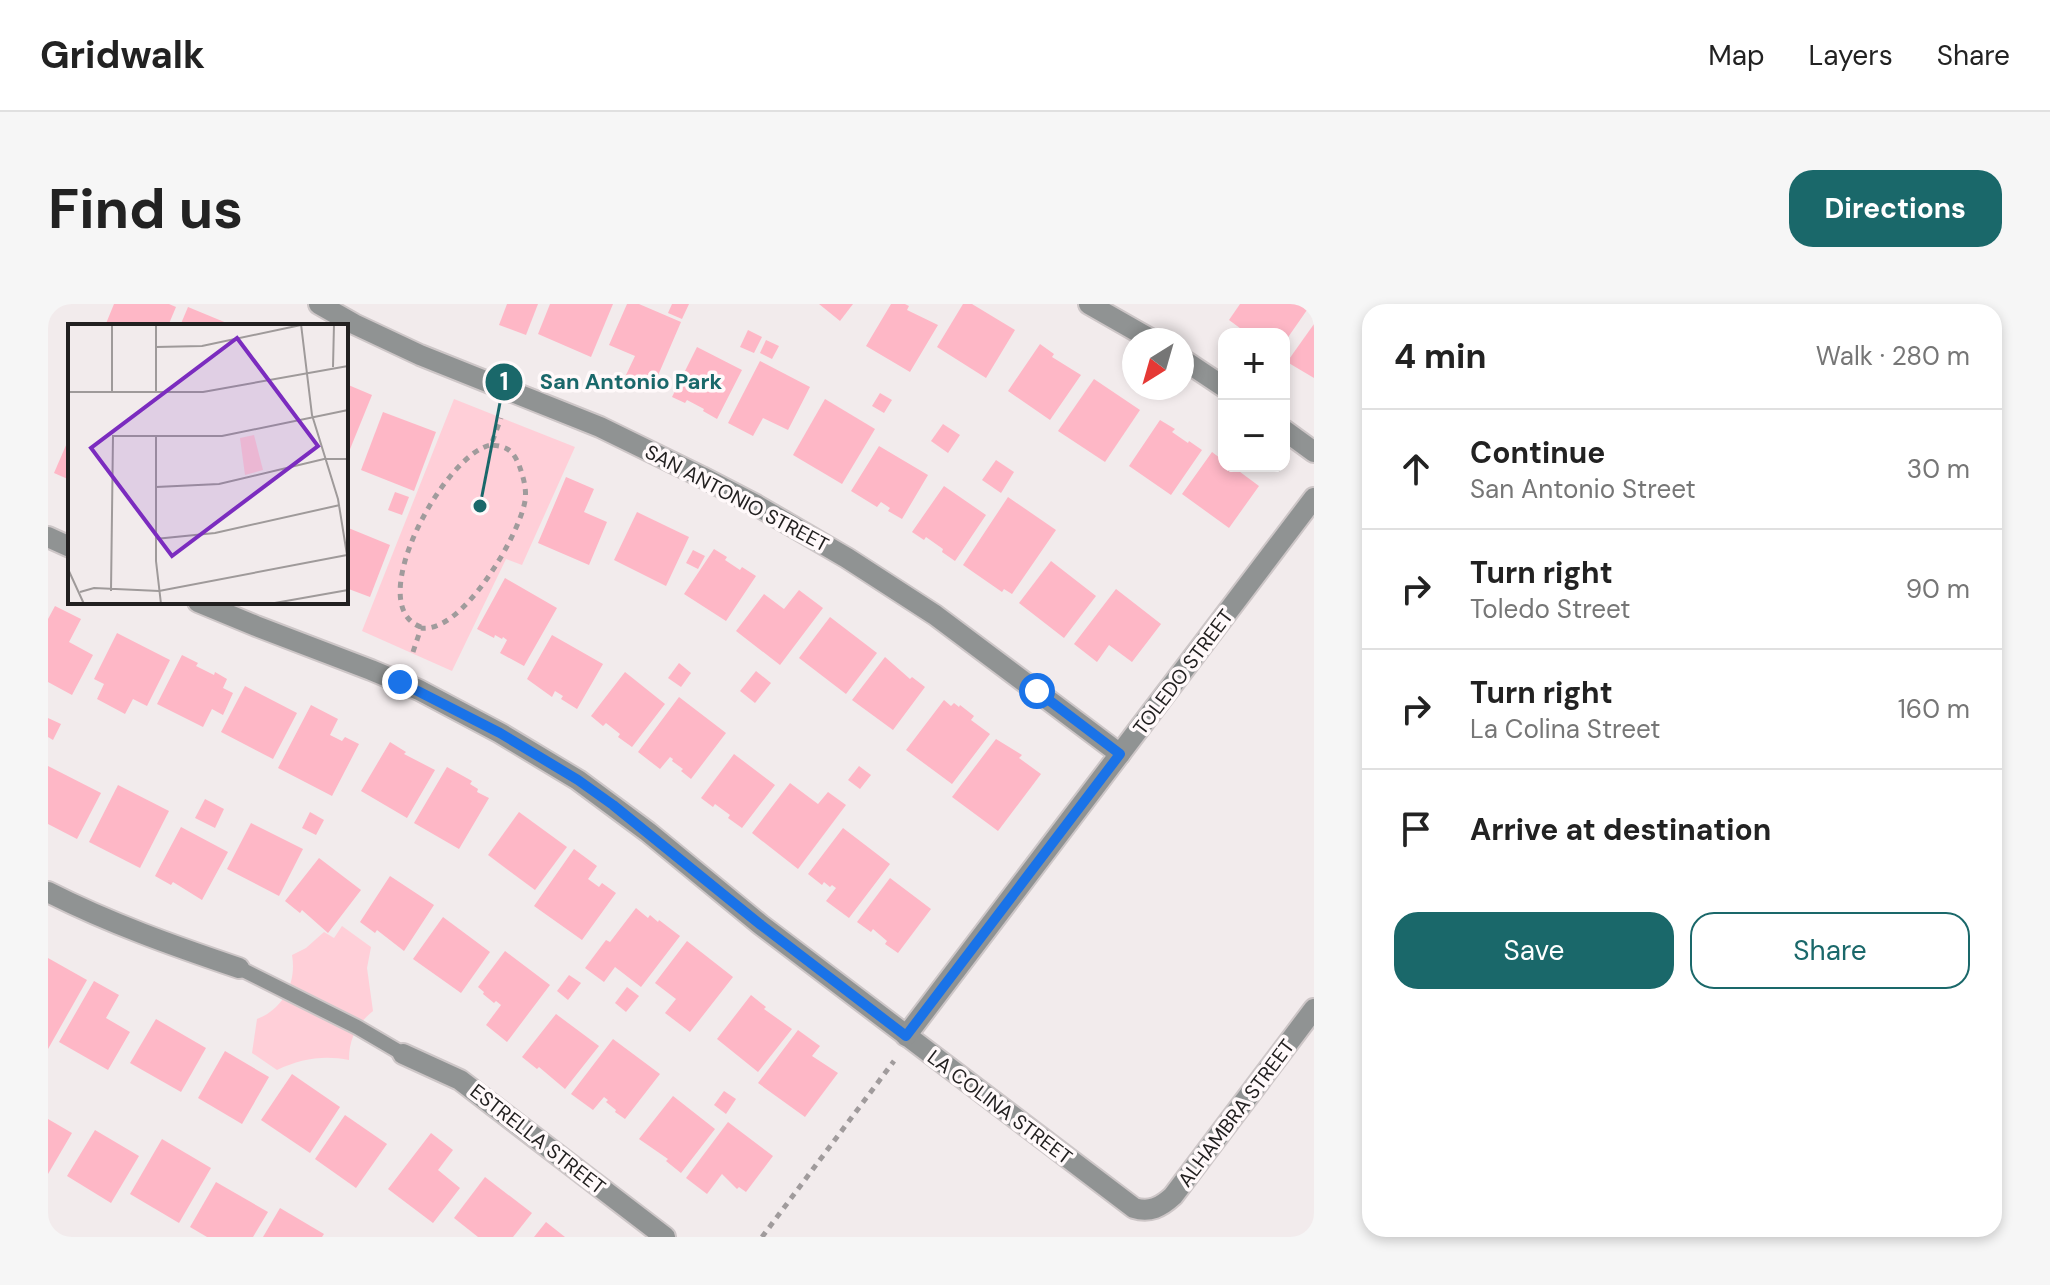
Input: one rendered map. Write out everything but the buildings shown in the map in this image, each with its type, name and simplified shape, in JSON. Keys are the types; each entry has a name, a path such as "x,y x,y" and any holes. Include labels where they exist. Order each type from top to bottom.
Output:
{"street":[{"name":"SAN ANTONIO STREET","path":"319,304 396,345 623,438 804,532 935,615 1120,754"},
{"path":"1089,304 1131,328"},
{"path":"1194,367 1218,383"},
{"path":"1290,434 1314,452"},
{"name":"TOLEDO STREET","path":"906,1036 1314,498"},
{"path":"48,537 68,546"},
{"name":"LA COLINA STREET","path":"203,604 419,690 543,758 613,805 761,925 1126,1204 1142,1211 1152,1210"},
{"path":"48,892 115,923 239,968"},
{"name":"ALHAMBRA STREET","path":"1152,1210 1173,1196 1314,1009"},
{"name":"ESTRELLA STREET","path":"403,1054 460,1080 665,1237"}],"lane":[{"path":"239,968 357,1027 403,1054"}],"path":[{"path":"491,445 501,418"},
{"path":"491,445 507,448 516,457 525,485 522,512 496,564 467,603 441,625 421,628 406,617 400,591 403,571 417,531 431,504 461,464 476,450 491,445"},
{"path":"413,652 421,628"},
{"path":"762,1237 894,1061"}],"shaded area":[{"path":"454,399 575,447 522,565 506,559 452,671 362,631"},
{"path":"342,926 371,947 367,968 373,1011 355,1032 349,1060 312,1059 277,1070 252,1053 257,1019 274,1009 286,994 292,975 292,955 306,948 324,932 334,938"}],"place":[{"name":"San Antonio Park","path":"480,506"}],"route":[{"path":"400,682 453,707 578,780 906,1036 1120,754 1037,691"}]}
